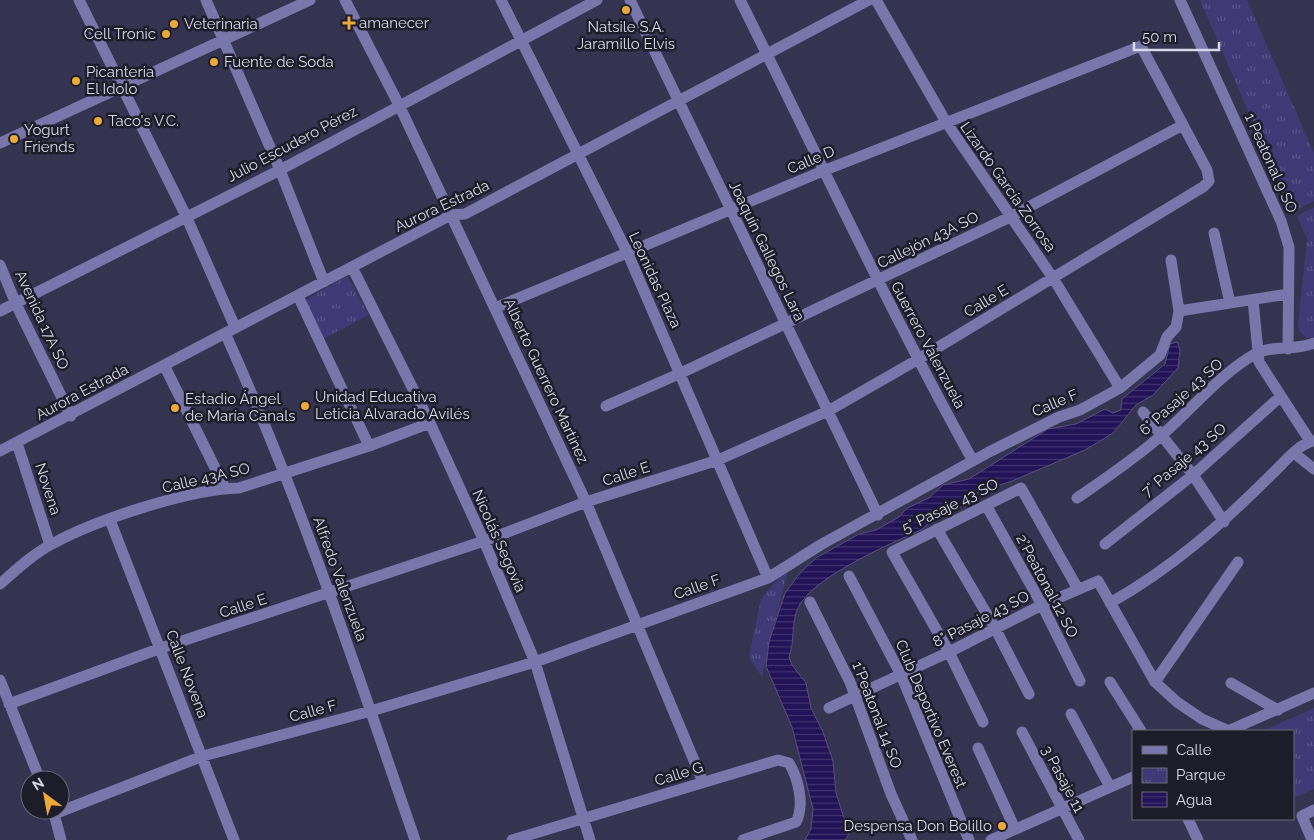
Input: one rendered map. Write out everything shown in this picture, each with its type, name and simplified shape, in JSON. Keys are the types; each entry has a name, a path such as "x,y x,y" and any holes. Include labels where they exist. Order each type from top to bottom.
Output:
{"street":[{"name":"Alfredo Valenzuela","path":"79,0 186,216 330,593 415,840"},
{"path":"206,0 280,170 324,282"},
{"path":"0,142 310,0"},
{"name":"Alberto Guerrero Martínez","path":"344,0 399,105 586,502 703,782"},
{"name":"Leonidas Plaza","path":"501,0 628,254 768,578"},
{"name":"Julio Escudero Pérez","path":"0,311 280,170 597,0"},
{"name":"Joaquín Gallegos Lara","path":"630,0 878,515"},
{"name":"Guerrero Valenzuela","path":"740,0 877,281 917,360 973,461"},
{"name":"Aurora Estrada","path":"0,451 72,416 164,365 451,215 465,214 869,0"},
{"name":"Lizardo García Zorrosa","path":"876,0 946,122 1053,278 1120,388"},
{"name":"1 Peatonal 9 SO","path":"1180,0 1281,221 1289,247 1288,349"},
{"name":"Calle D","path":"495,308 823,171 1141,46 1183,125"},
{"name":"Calle E","path":"10,704 161,648 484,541 586,502 718,460 828,411 917,360 1203,187 1209,181 1207,170 1183,125"},
{"name":"Callejón 43A SO","path":"606,406 681,373 1010,217 1183,125"},
{"path":"1214,233 1230,303"},
{"path":"1171,260 1179,311 1288,294"},
{"name":"Avenida 17A SO","path":"0,265 16,304 72,416"},
{"name":"Nicolás Segovia","path":"352,266 430,423 484,541 535,662 590,840"},
{"path":"298,296 369,446"},
{"path":"1110,603 1140,586 1224,522 1294,453 1312,441 1259,362 1253,300"},
{"name":"Calle F","path":"70,806 203,756 371,711 535,662 768,578 822,544 878,515 973,461 1059,417 1080,410 1120,388 1160,354 1167,337 1176,327 1179,311"},
{"name":"6° Pasaje 43 SO","path":"1077,498 1132,460 1162,435 1219,381 1257,353 1314,343"},
{"path":"164,365 225,488"},
{"name":"7° Pasaje 43 SO","path":"1105,544 1193,475 1281,396"},
{"path":"1143,412 1193,475 1224,522"},
{"name":"Calle 43A SO","path":"0,584 50,545 79,530 170,500 225,488 239,488 369,446 430,423"},
{"name":"Novena","path":"17,443 50,545"},
{"path":"1294,453 1314,469"},
{"name":"5° Pasaje 43 SO","path":"949,652 892,552 986,505 1021,488 1078,589"},
{"name":"2°Peatonal 12 SO","path":"986,505 1042,605 1080,681"},
{"name":"Calle Novena","path":"110,520 234,840"},
{"path":"937,529 995,628 1029,694"},
{"path":"1155,682 1238,562"},
{"name":"Club Deportivo Everest","path":"849,576 901,675 969,840"},
{"name":"8° Pasaje 43 SO","path":"829,708 949,652 1042,605 1098,581 1155,682 1177,702 1227,730"},
{"name":"1°Peatonal 14 SO","path":"810,602 856,696 891,794 912,840"},
{"path":"949,652 983,722"},
{"path":"0,680 36,770"},
{"path":"1110,682 1140,730"},
{"path":"1231,683 1278,710"},
{"path":"1235,730 1257,726 1278,710 1314,693"},
{"path":"1071,714 1110,787"},
{"name":"3 Pasaje 11","path":"1022,732 1079,840"},
{"path":"978,748 1015,829"},
{"name":"Calle G","path":"512,840 778,760 789,763 796,778 800,806 800,814 796,822 743,840"},
{"path":"991,840 1132,777"},
{"path":"1312,840 1302,816 1314,810"},
{"path":"56,820 62,840"},
{"path":"1188,820 1195,839"}],"green space":[{"path":"1200,0 1247,0 1314,153 1314,201 1292,212"},
{"path":"1314,207 1314,337 1307,338 1301,333 1298,326 1307,239 1297,216"},
{"path":"347,276 369,315 323,339 304,301"},
{"path":"789,566 762,677 749,657 761,599"},
{"path":"1314,708 1314,789 1296,797 1294,793 1294,730 1265,730"}],"water":[{"path":"1177,342 1180,350 1178,368 1153,395 1136,405 1113,433 1085,450 1012,481 977,493 965,505 943,516 932,518 923,529 854,562 806,596 796,614 789,657 792,665 806,683 811,708 823,732 833,761 836,793 849,834 845,840 805,840 811,829 813,809 792,727 766,666 769,642 785,593 801,572 816,558 859,534 876,530 899,517 907,508 929,498 943,485 969,479 1048,429 1076,424 1105,409 1113,413 1121,410 1122,399 1165,364 1170,344"}],"place":[{"name":"Natsile S.A. Jaramillo Elvis","path":"626,10"},
{"name":"amanecer","path":"349,23"},
{"name":"Veterinaria","path":"174,24"},
{"name":"Cell Tronic","path":"166,34"},
{"name":"Fuente de Soda","path":"214,62"},
{"name":"Picanteria El Idolo","path":"76,81"},
{"name":"Taco's V.C.","path":"98,121"},
{"name":"Yogurt Friends","path":"14,139"},
{"name":"Unidad Educativa Leticia Alvarado Avilés","path":"305,406"},
{"name":"Estadio Ángel de María Canals","path":"175,408"},
{"name":"Despensa Don Bolillo","path":"1002,826"}]}
